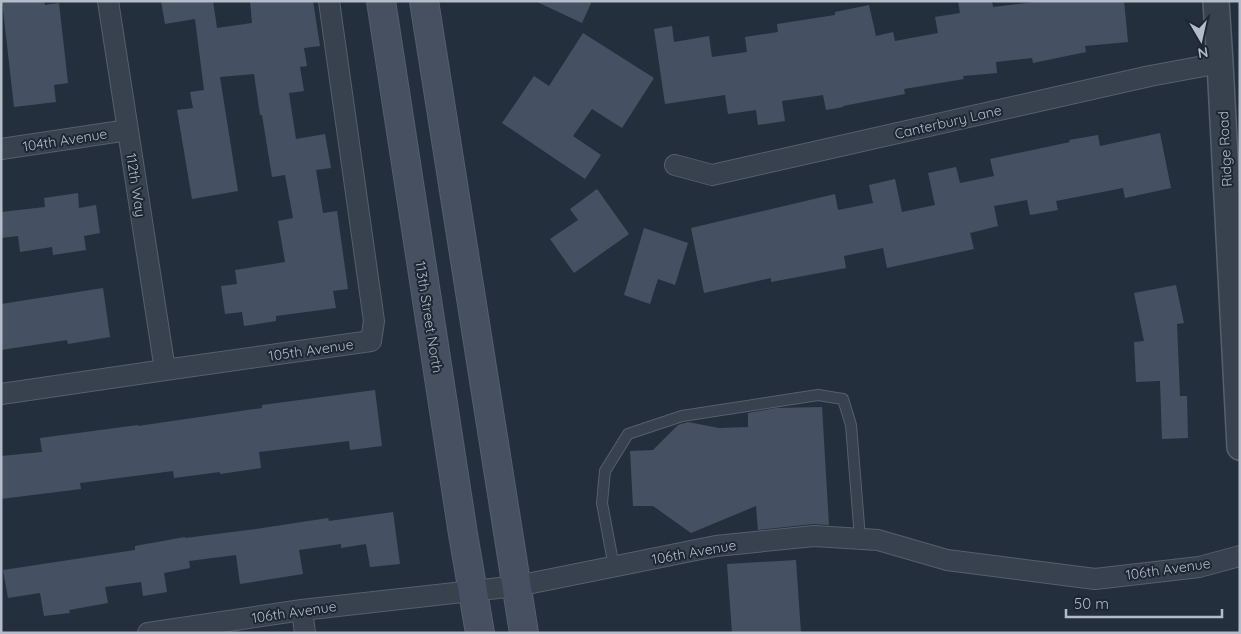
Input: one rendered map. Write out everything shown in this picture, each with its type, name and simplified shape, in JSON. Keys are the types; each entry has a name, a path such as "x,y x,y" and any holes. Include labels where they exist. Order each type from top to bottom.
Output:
{"main road":[{"name":"113th Street North","path":"381,1 480,633"},
{"path":"424,1 524,633"}],"street":[{"name":"112th Way","path":"108,1 165,370"},
{"name":"105th Avenue","path":"1,394 371,341 374,322 329,1"},
{"name":"Ridge Road","path":"1216,1 1240,447"},
{"name":"Canterbury Lane","path":"675,165 712,175 1220,63"},
{"name":"104th Avenue","path":"1,149 128,130"},
{"name":"106th Avenue","path":"148,633 302,610 517,586 716,546 814,536 878,540 946,560 1096,579 1199,567 1240,556"},
{"path":"302,610 305,633"}],"lane":[{"path":"614,567 602,502 605,471 628,434 682,416 818,396 843,399 851,425 860,538"}],"building":[{"path":"2,1 44,1 45,5 59,3 68,83 54,85 56,102 14,107"},
{"path":"161,1 213,1 217,28 252,23 250,1 313,1 320,46 304,48 307,66 300,67 304,91 289,93 296,139 325,134 331,168 316,170 323,213 337,211 348,289 333,291 336,308 276,316 276,321 244,326 242,312 225,314 221,286 237,284 235,270 285,262 278,221 293,218 285,175 272,177 254,74 220,77 238,191 192,199 177,110 193,108 190,92 204,90 195,19 165,24"},
{"path":"535,1 592,1 582,23"},
{"path":"958,1 992,1 993,7 1042,1 1124,1 1128,42 1085,46 1086,52 1033,63 1032,58 996,62 997,73 963,76 964,79 904,89 905,94 826,110 823,95 782,101 785,121 758,125 756,110 728,114 725,95 665,104 654,29 672,26 674,42 709,36 712,57 747,52 745,37 778,32 777,24 835,15 835,12 869,5 876,36 893,32 895,41 938,33 935,17 960,13"},
{"path":"583,33 654,78 622,128 592,109 573,136 601,155 585,179 502,123 534,76 549,86"},
{"path":"1160,133 1171,188 1125,198 1123,188 1056,201 1058,210 1030,215 1027,200 994,206 998,226 970,233 974,249 887,268 883,248 844,256 846,268 771,282 771,278 704,293 691,228 835,194 838,210 873,203 869,185 895,179 902,212 935,205 928,173 956,167 960,183 994,176 990,159 1098,135 1100,146"},
{"path":"597,189 629,234 574,273 550,239 578,220 570,209"},
{"path":"78,193 79,208 96,205 100,233 84,236 86,250 53,255 52,247 20,252 18,236 1,238 1,212 45,207 44,198"},
{"path":"644,228 688,243 675,285 658,279 650,304 624,295"},
{"path":"1176,285 1184,323 1177,324 1180,396 1187,396 1188,438 1162,439 1160,381 1136,382 1134,342 1144,341 1134,293"},
{"path":"103,288 110,337 68,344 67,340 1,350 1,304"},
{"path":"375,390 382,446 350,450 349,441 259,452 261,468 174,478 173,471 80,483 81,489 1,499 1,456 42,452 40,438 138,426 262,408 262,405"},
{"path":"822,407 829,525 813,524 758,530 756,506 691,533 653,506 633,506 630,451 653,450 678,425 688,422 719,428 748,427 748,413 776,408"},
{"path":"393,512 400,564 370,567 366,544 341,548 341,544 299,550 303,574 240,584 236,555 189,561 190,568 164,573 167,592 143,596 141,582 105,587 108,603 69,610 70,613 44,616 40,593 8,598 3,570 135,550 135,546 185,537 328,518 329,521"},
{"path":"796,560 801,633 732,633 727,564"}]}
